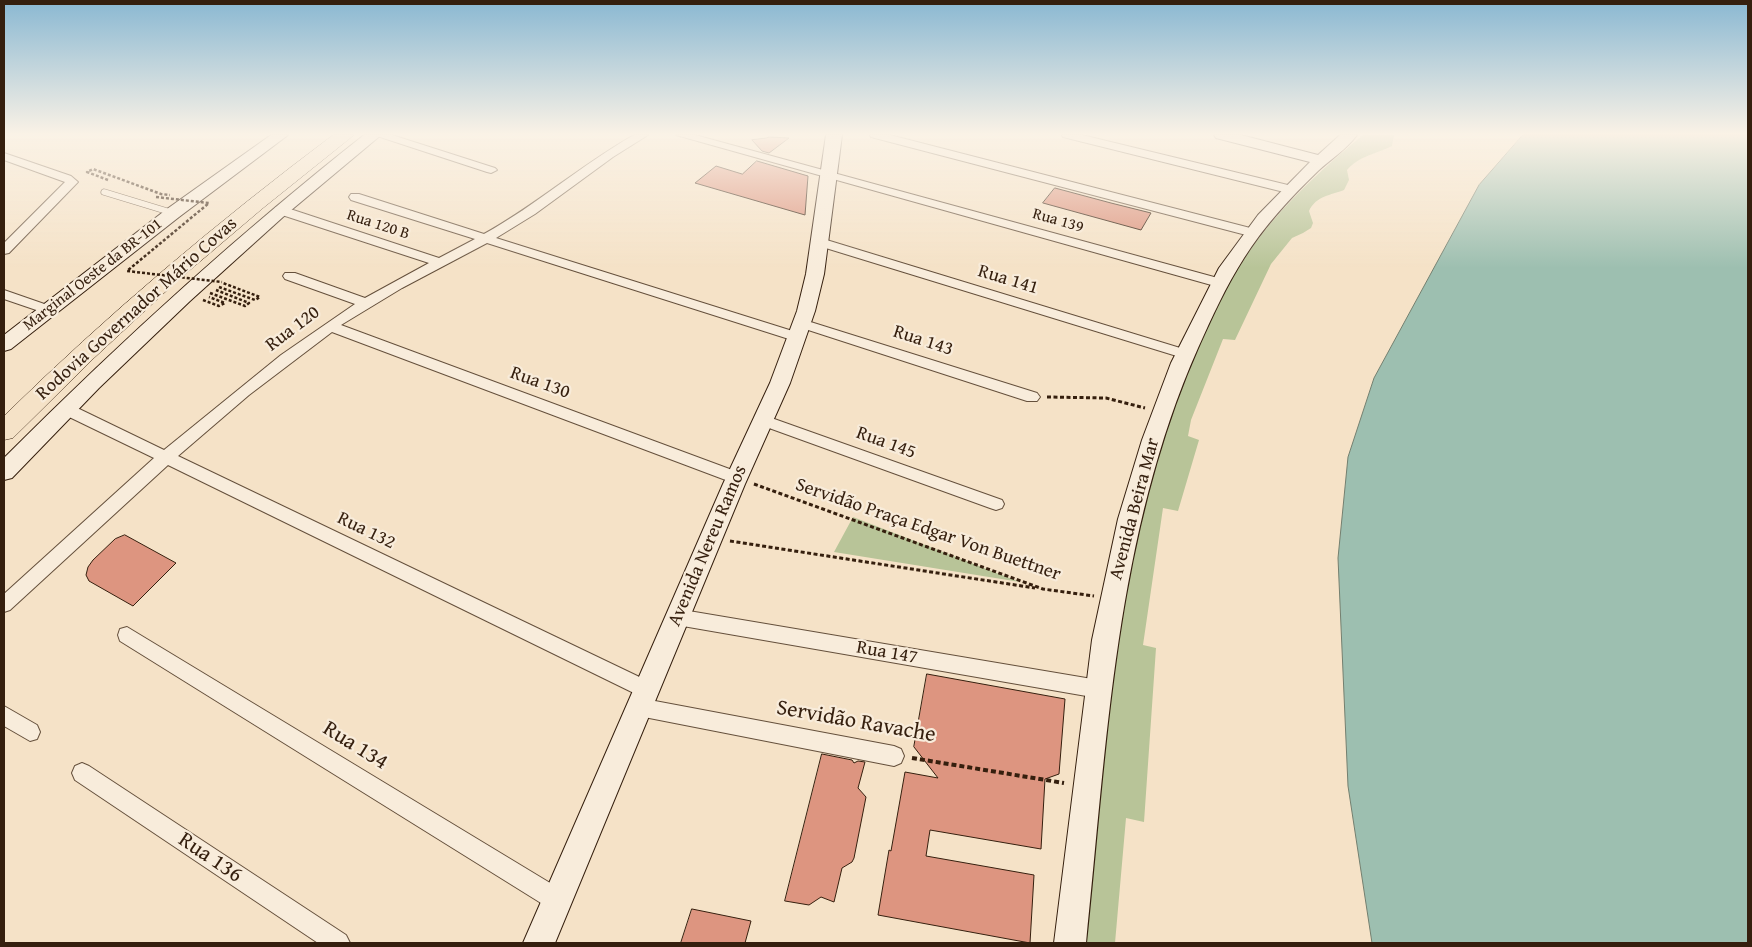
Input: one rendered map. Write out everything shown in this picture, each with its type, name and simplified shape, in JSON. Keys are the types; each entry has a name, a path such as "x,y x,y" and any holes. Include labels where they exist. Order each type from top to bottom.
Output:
{"highway":[{"name":"Rodovia Governador Mário Covas","path":"4,407 64,350 177,252 270,179"},
{"name":"Rodovia Governador Mário Covas","path":"4,430 99,339 191,257 286,179"}],"main road":[{"name":"Marginal Oeste da BR-101","path":"4,345 219,179"},
{"path":"4,472 66,409 203,289 280,210 319,179"},
{"name":"Avenida Nereu Ramos","path":"539,943 677,617 780,383 810,294 820,242 828,179"},
{"name":"Avenida Beira Mar","path":"1070,943 1098,689 1112,599 1143,467 1185,354 1220,283 1240,250 1302,179"}],"street":[{"path":"4,250 72,182 68,179"},
{"name":"Rua 120","path":"4,605 165,457 259,380 330,326 438,262 486,239 538,207 576,179"},
{"name":"Rua 139","path":"848,179 1220,283"},
{"path":"1046,179 1254,233"},
{"path":"1248,179 1292,190"},
{"name":"Rua 143","path":"355,197 486,239 1032,397"},
{"name":"Rua 120 B","path":"280,210 438,262"},
{"name":"Rua 141","path":"820,242 1185,354"},
{"path":"290,276 366,303"},
{"path":"4,294 48,310"},
{"name":"Rua 130","path":"330,326 737,478"},
{"name":"Rua 132","path":"66,409 165,457 643,699"},
{"name":"Rua 145","path":"763,420 996,504"},
{"name":"Rua 147","path":"677,617 1098,689"},
{"name":"Rua 134","path":"128,634 557,900"},
{"name":"Servidão Ravache","path":"643,699 894,756"},
{"path":"4,715 30,732"},
{"name":"Rua 136","path":"82,773 338,943"}],"lane":[{"path":"104,192 173,213"}],"path":[{"path":"108,179 113,181"},
{"path":"120,179 161,194 193,198"},
{"path":"156,197 209,203 127,271 222,282 260,297 255,300 220,287 215,290 249,303 245,306 210,292 206,295 225,303 219,306 203,289"},
{"path":"1032,397 1106,398 1162,412"},
{"name":"Servidão Praça Edgar Von Buettner","path":"737,478 1043,589 1112,599"},
{"path":"711,538 1043,589"},
{"name":"Servidão Ravache","path":"894,756 1064,783"}],"shaded area":[{"path":"1313,179 1349,179 1344,190 1320,199 1312,206 1309,211 1313,223 1311,228 1292,238 1271,264 1235,340 1223,339 1191,420 1188,436 1199,440 1178,511 1163,508 1143,645 1156,648 1144,822 1126,818 1115,943 1083,943 1101,766 1116,649 1137,532 1150,474 1206,327 1233,275 1269,225"},
{"path":"1484,179 1748,179 1748,943 1372,943 1348,786 1338,558 1348,457 1374,378 1479,185"},
{"path":"853,517 1020,582 834,552"}],"building":[{"path":"700,179 808,179 805,215 695,183"},
{"path":"1055,188 1151,213 1141,230 1043,203"},
{"path":"125,535 176,563 133,606 89,581 86,575 88,567 93,560 115,539"},
{"path":"927,674 1065,699 1059,774 1045,779 1041,849 930,830 926,856 1034,875 1030,943 878,915 905,772 938,778 914,747"},
{"path":"822,754 852,760 854,763 858,761 865,762 858,788 866,797 854,858 852,862 842,868 834,902 821,897 809,905 785,901"},
{"path":"692,909 751,921 745,943 681,943"}]}
